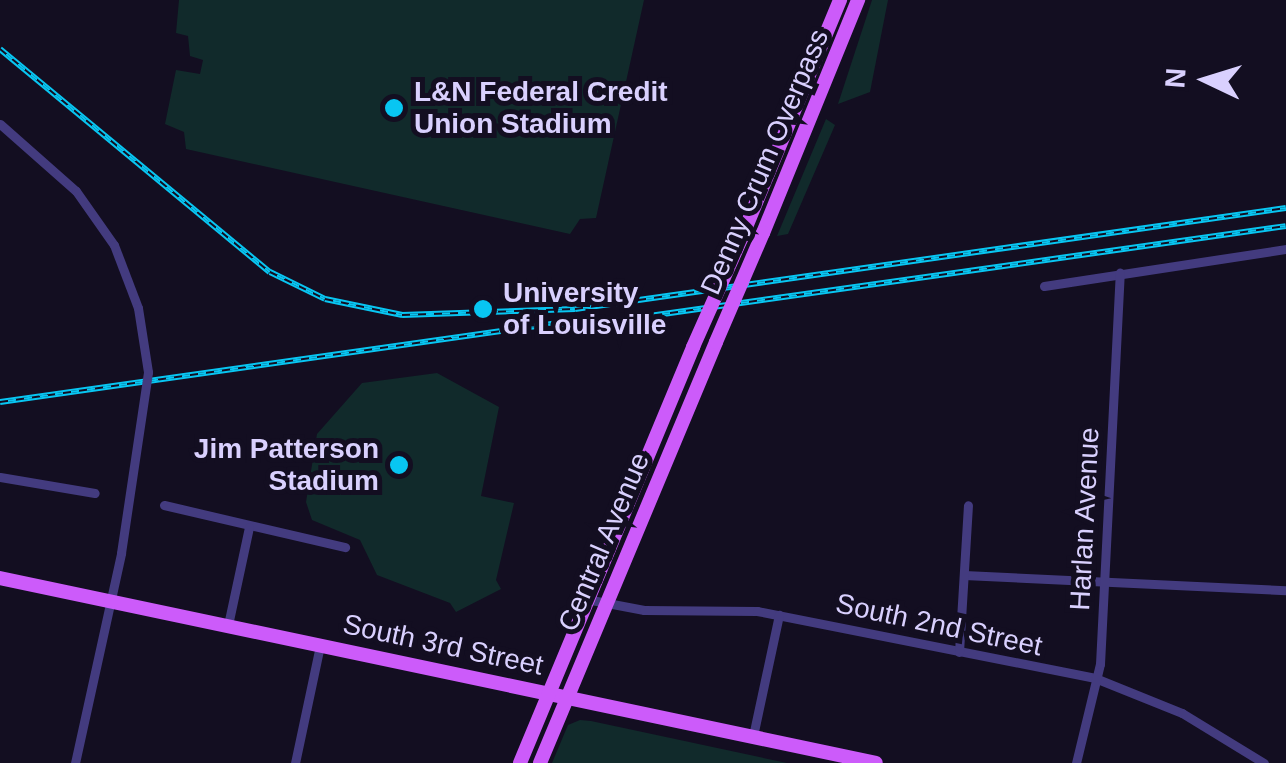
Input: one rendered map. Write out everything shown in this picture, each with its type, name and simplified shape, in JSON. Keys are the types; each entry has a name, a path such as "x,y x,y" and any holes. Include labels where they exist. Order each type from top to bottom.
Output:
{"main road":[{"name":"Denny Crum Overpass","path":"693,347 840,0"},
{"name":"Denny Crum Overpass","path":"716,342 858,0"},
{"name":"Central Avenue","path":"540,763 716,342"},
{"name":"Central Avenue","path":"520,763 693,347"},
{"name":"South 3rd Street","path":"0,578 876,763"}],"street":[{"path":"0,124 76,191 114,246 144,333 144,425 75,763"},
{"path":"1044,286 1286,249"},
{"name":"Harlan Avenue","path":"1076,763 1096,678 1120,274"},
{"path":"0,477 96,493"},
{"path":"164,505 249,528 345,547"},
{"path":"959,652 968,505"},
{"path":"228,625 249,528"},
{"path":"964,575 1286,590"},
{"name":"South 2nd Street","path":"585,599 605,604 779,615 1096,678 1182,713 1264,763"},
{"path":"753,736 779,615"},
{"path":"295,763 320,645"}],"green space":[{"name":"L&N Federal Credit Union Stadium","path":"179,0 644,0 596,218 580,219 570,234 186,149 184,132 165,124 176,70 200,74 203,60 190,56 188,36 176,33"},
{"path":"872,0 888,0 870,92 838,104"},
{"path":"826,119 835,125 788,234 777,236"},
{"name":"Jim Patterson Stadium","path":"437,373 499,407 481,496 514,503 496,580 501,589 456,612 450,603 377,575 360,540 312,520 306,502 317,434 362,383"},
{"path":"580,720 787,763 552,763 568,725"}],"railway":[{"path":"0,49 270,272 325,299 402,315 575,309 1286,208"},
{"path":"543,331 1286,226"},
{"path":"0,402 558,323"}],"place":[{"name":"L&N Federal Credit Union Stadium","path":"394,108"},
{"name":"University of Louisville","path":"483,309"},
{"name":"Jim Patterson Stadium","path":"399,465"}]}
